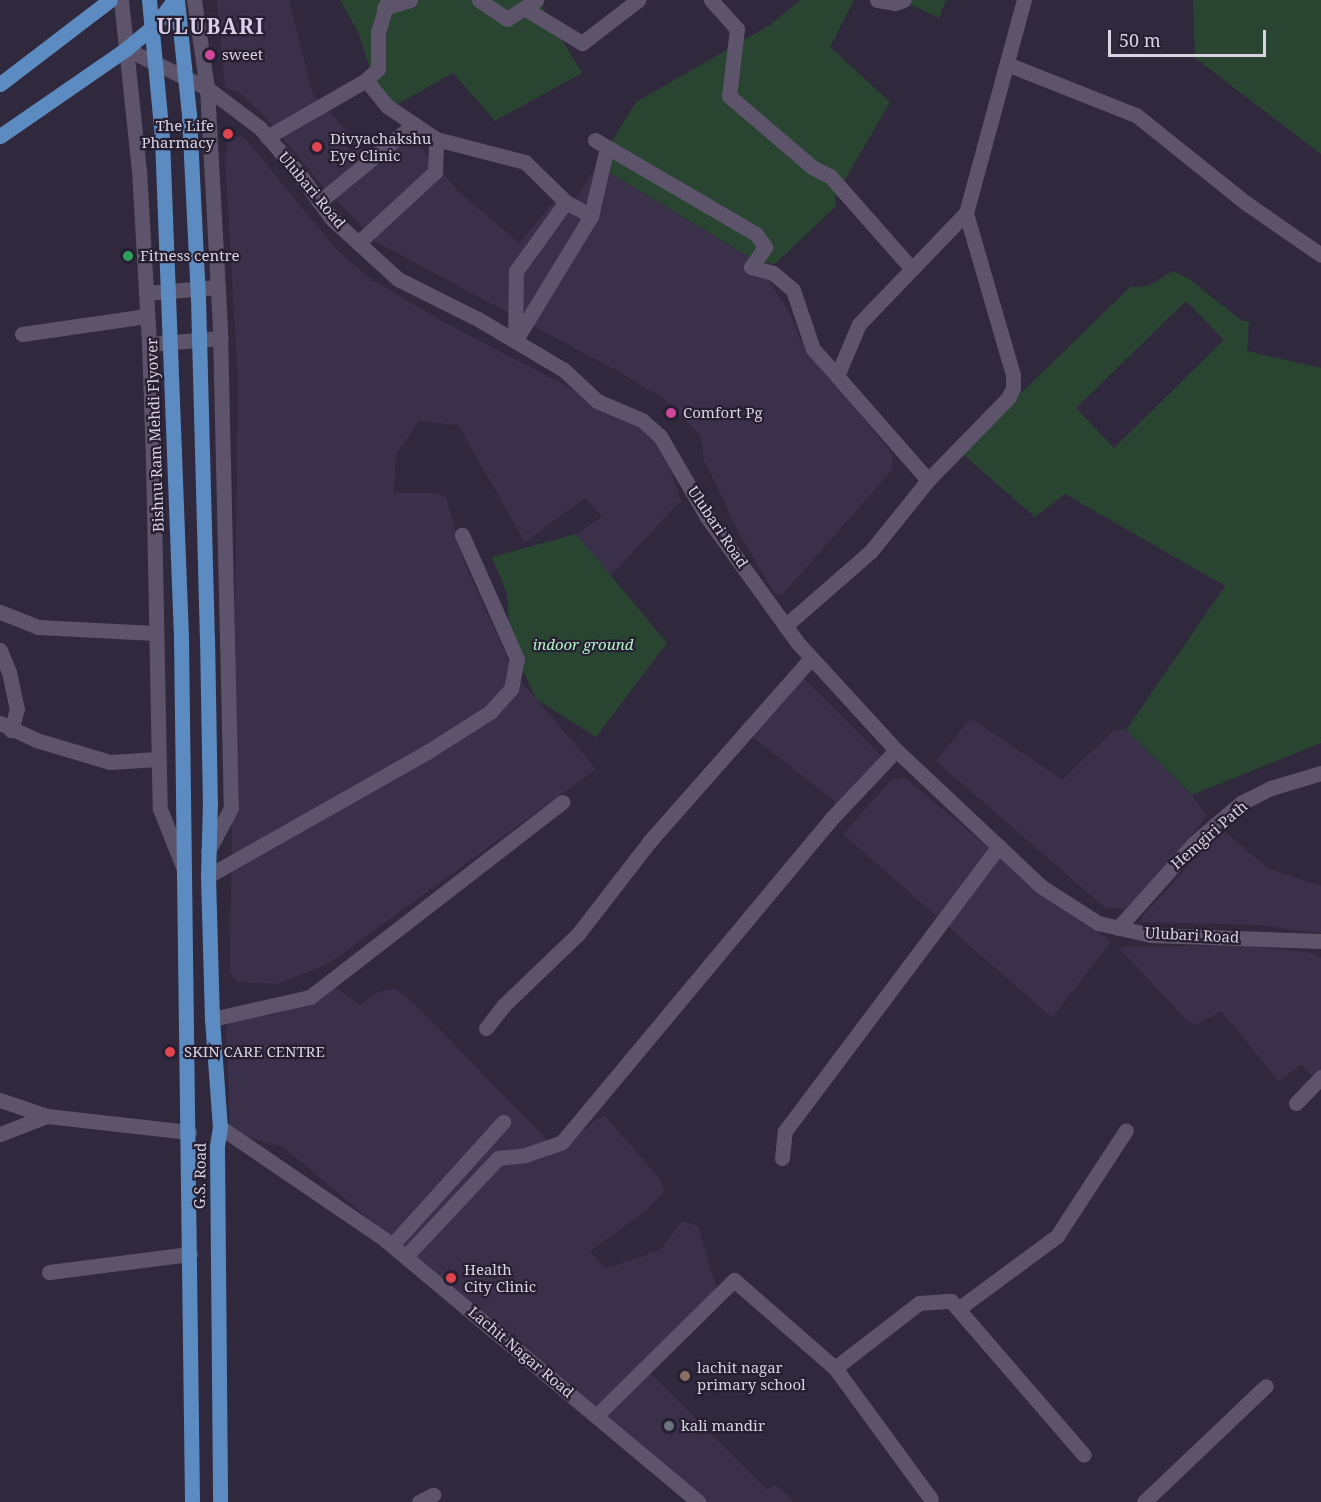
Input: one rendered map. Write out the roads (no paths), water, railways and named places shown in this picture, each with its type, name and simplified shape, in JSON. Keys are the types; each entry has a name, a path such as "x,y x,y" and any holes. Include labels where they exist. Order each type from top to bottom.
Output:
{"main road":[{"path":"0,84 110,0"},
{"name":"Bishnu Ram Mehdi Flyover","path":"148,0 162,138 181,638 184,869"},
{"path":"0,136 126,49 156,24 176,0"},
{"path":"176,0 195,205 210,801 207,851"},
{"name":"G.S. Road","path":"207,851 212,1019 220,1127 217,1159 220,1502"},
{"name":"G.S. Road","path":"184,869 192,1502"}],"street":[{"path":"121,0 139,170 149,344 160,809 184,869"},
{"path":"194,0 207,88 221,338 231,808 207,851"},
{"path":"267,137 366,80 378,69 378,32 386,4 410,0"},
{"path":"478,0 507,19 530,4 582,44 638,0"},
{"path":"711,0 738,29 729,96 812,167 830,176 912,269"},
{"path":"877,0 895,3 904,0"},
{"path":"837,376 859,324 966,213 1024,0"},
{"name":"Ulubari Road","path":"126,49 207,88 260,128 332,219 398,279 515,341 564,370 597,400 642,420 660,436 707,517 785,626 811,658 896,750 1042,887 1098,923 1151,936 1321,941"},
{"path":"1007,64 1136,115 1246,203 1321,255"},
{"path":"366,80 387,106 436,139 525,162 566,202 591,216"},
{"path":"319,202 414,124"},
{"path":"358,243 435,172 436,139"},
{"path":"515,341 591,216 601,143 756,234 765,247 751,267 773,273 793,290 813,349 928,480"},
{"path":"515,341 516,271 566,202"},
{"path":"785,626 872,551 928,480 1008,398 1013,388 1013,375 966,213"},
{"path":"146,293 218,287"},
{"path":"22,334 147,316"},
{"path":"149,344 221,338"},
{"path":"208,876 427,752 490,711 512,689 517,659 462,535"},
{"path":"0,612 38,627 155,633"},
{"path":"0,650 9,672 17,710 5,726 110,762 158,759"},
{"path":"486,1028 504,1005 578,934 649,842 811,658"},
{"path":"406,1256 498,1158 525,1155 562,1142 832,818 896,750"},
{"name":"Hemgiri Path","path":"1118,928 1194,843 1241,803 1271,788 1321,773"},
{"path":"212,1019 310,997 562,802"},
{"path":"782,1158 785,1131 999,846"},
{"path":"1296,1103 1321,1077"},
{"path":"0,1100 47,1116 189,1132"},
{"path":"0,1134 47,1116"},
{"path":"392,1245 503,1122"},
{"name":"Lachit Nagar Road","path":"220,1127 392,1245 698,1502"},
{"path":"958,1309 1057,1236 1126,1130"},
{"path":"49,1272 190,1254"},
{"path":"597,1416 734,1280 835,1368 931,1498"},
{"path":"835,1368 919,1303 951,1301 1084,1455"},
{"path":"1144,1502 1266,1386"}],"place":[{"name":"sweet","path":"210,55"},
{"name":"The Life Pharmacy","path":"228,134"},
{"name":"Divyachakshu Eye Clinic","path":"317,147"},
{"name":"Fitness centre","path":"128,256"},
{"name":"Comfort Pg","path":"671,413"},
{"name":"SKIN CARE CENTRE","path":"170,1052"},
{"name":"Health City Clinic","path":"451,1278"},
{"name":"lachit nagar primary school","path":"685,1376"},
{"name":"kali mandir","path":"669,1426"}],"district":[{"name":"ULUBARI","path":"211,26"}],"park label":[{"name":"indoor ground","path":"583,645"}]}
